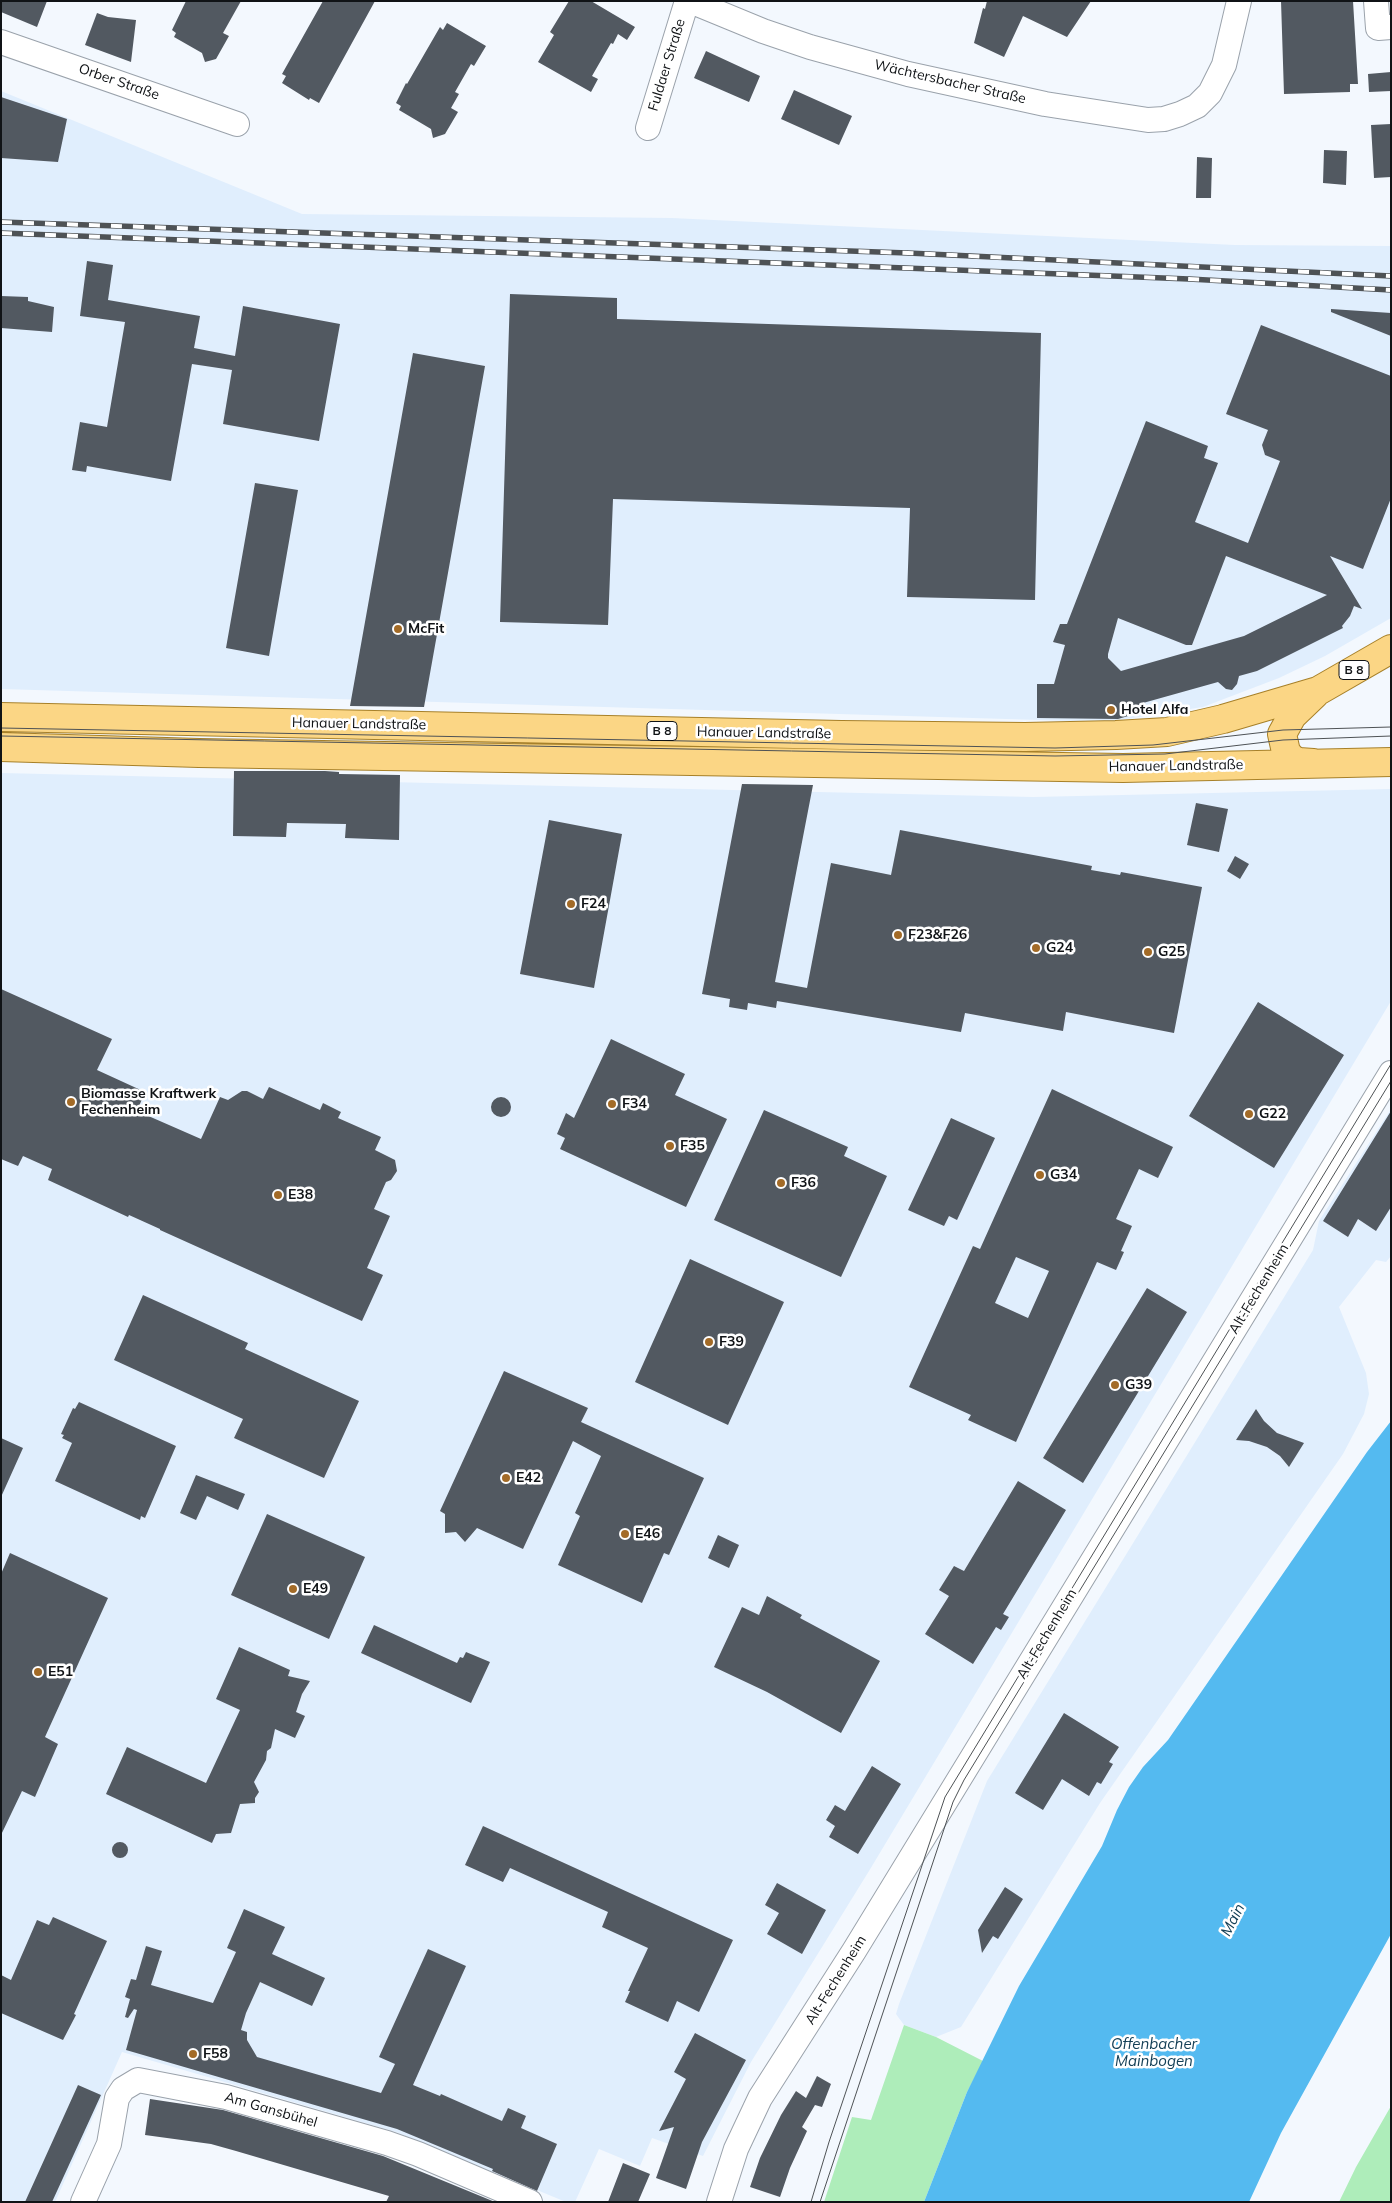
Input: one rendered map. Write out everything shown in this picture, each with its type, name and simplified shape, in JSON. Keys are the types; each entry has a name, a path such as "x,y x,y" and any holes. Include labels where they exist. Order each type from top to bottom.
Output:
{"main road":[{"name":"Hanauer Landstraße","path":"1,717 841,735 1098,736 1167,732 1223,719 1318,691 1391,649"},
{"path":"1318,691 1286,722 1282,734 1286,752 1292,758 1305,763 1320,763"},
{"name":"Hanauer Landstraße","path":"1,747 219,753 1123,768 1391,762"}],"street":[{"name":"Wächtersbacher Straße","path":"689,1 763,31 849,58 964,88 1125,117 1164,119 1197,106 1210,93 1224,65 1239,1"},
{"name":"Fuldaer Straße","path":"648,128 689,1"},
{"path":"1376,1 1384,27"},
{"name":"Orber Straße","path":"1,42 237,124"},
{"name":"Alt-Fechenheim","path":"719,2202 736,2149 760,2098 859,1942 1391,1073"},
{"name":"Am Gansbühel","path":"83,2202 109,2144 117,2098 123,2089 138,2080 226,2097 418,2154 530,2202"}],"shaded area":[{"path":"1,91 302,214 672,218 1235,245 1391,246 1391,618 1325,656 1279,678 1203,707 1107,722 1,689"},
{"path":"1,773 1033,797 1391,789 1391,1001 869,1871 751,2062 703,2156 652,2138 640,2166 599,2149 575,2202 566,2202 396,2132 122,2052 55,2202 1,2202"},
{"path":"1391,1109 1391,1256 1386,1262 1376,1260 1339,1307 1366,1373 1369,1394 1364,1414 1343,1454 1100,1803 961,2027 936,2037 904,2025 896,2014 899,2004 987,1781 1313,1250 1319,1221"}],"green space":[{"path":"904,2025 936,2037 983,2061 967,2092 924,2202 824,2202 852,2117 871,2120"},
{"path":"1391,2106 1391,2202 1339,2202 1356,2167"}],"water":[{"name":"Offenbacher Mainbogen","path":"1391,1421 1391,1934 1281,2133 1249,2202 924,2202 967,2092 1019,1986 1102,1846 1129,1787 1143,1767 1168,1740 1367,1452"}],"building":[{"path":"1,1 47,1 37,27 1,12"},
{"path":"186,1 241,1 223,33 229,36 216,59 205,62 202,53 174,37 176,33 172,30"},
{"path":"323,1 375,1 319,103 310,98 309,100 282,83 286,76 282,74"},
{"path":"569,1 591,1 635,27 627,40 618,34 613,44 611,43 592,76 598,79 591,92 538,62 554,35 550,32"},
{"path":"987,1 1091,1 1067,37 1023,16 1004,57 974,43 983,8 985,9"},
{"path":"1281,1 1353,1 1358,84 1350,84 1350,92 1284,94"},
{"path":"97,13 108,17 136,20 131,62 85,45"},
{"path":"447,23 486,46 474,66 471,64 455,92 459,94 451,108 458,112 445,134 433,138 431,129 399,110 401,106 396,103 440,27 443,30"},
{"path":"706,51 760,76 749,102 694,78"},
{"path":"1391,72 1391,91 1369,92 1368,74"},
{"path":"794,90 852,116 839,145 781,119"},
{"path":"1,97 67,119 58,162 1,158"},
{"path":"1391,124 1391,177 1374,178 1371,125"},
{"path":"1324,150 1347,151 1346,185 1323,183"},
{"path":"1197,157 1212,158 1211,198 1196,198"},
{"path":"87,261 113,265 108,300 200,316 194,348 235,356 243,306 340,324 319,441 223,424 232,370 192,364 171,481 87,466 86,472 72,470 80,422 107,427 125,322 80,316"},
{"path":"510,294 617,298 617,319 1041,333 1035,600 907,597 910,508 613,499 608,625 500,622"},
{"path":"1,296 28,297 28,301 54,307 52,332 1,328"},
{"path":"1331,309 1391,313 1391,336 1331,312"},
{"path":"1261,325 1391,376 1391,498 1363,569 1330,556 1362,609 1354,606 1350,616 1342,626 1343,628 1257,671 1239,676 1237,684 1232,690 1226,689 1218,682 1143,703 1145,711 1118,719 1037,718 1037,684 1054,684 1065,645 1053,642 1060,624 1067,624 1146,421 1208,446 1204,458 1218,463 1195,522 1248,543 1280,461 1265,455 1262,445 1268,430 1226,414","holes":["1226,556 1327,595 1244,636 1121,671 1108,658 1118,618 1186,645 1192,645"]},
{"path":"413,353 485,366 424,707 350,706"},
{"path":"255,483 298,490 269,656 226,648"},
{"path":"234,771 325,771 339,772 339,774 400,775 399,840 345,838 346,824 287,823 286,837 233,836"},
{"path":"742,784 813,785 775,982 807,988 831,863 891,875 900,830 1092,866 1091,870 1120,875 1121,872 1202,887 1174,1033 1066,1012 1063,1031 965,1013 961,1032 777,1001 776,1008 748,1003 747,1010 729,1007 730,999 702,994"},
{"path":"1196,803 1228,809 1219,852 1187,845"},
{"name":"F24","path":"549,820 622,834 594,988 520,974"},
{"path":"1235,856 1249,864 1240,879 1227,871"},
{"path":"1,989 112,1039 97,1070 145,1092 137,1111 201,1139 220,1097 228,1100 242,1091 247,1091 263,1099 269,1087 320,1110 323,1103 341,1112 338,1118 381,1137 375,1150 395,1160 397,1171 391,1180 386,1182 374,1209 390,1216 367,1268 383,1275 362,1321 48,1180 52,1169 23,1156 18,1166 1,1159"},
{"path":"1258,1002 1344,1055 1274,1168 1189,1116"},
{"path":"611,1039 685,1074 675,1095 727,1119 686,1207 560,1149 565,1138 557,1134 566,1113 574,1118"},
{"path":"1052,1089 1173,1147 1158,1178 1139,1169 1116,1219 1132,1226 1121,1251 1124,1252 1116,1270 1097,1262 1016,1442 968,1420 971,1415 909,1387 973,1246 980,1249","holes":["1016,1257 1049,1271 1028,1318 995,1303"]},
{"path":"501,1097 508,1100 511,1107 508,1114 501,1117 494,1114 491,1107 494,1100"},
{"name":"F36","path":"764,1110 848,1147 844,1156 887,1176 841,1277 714,1220"},
{"path":"1391,1111 1391,1207 1376,1231 1358,1219 1348,1237 1323,1221"},
{"path":"951,1118 995,1138 957,1220 949,1216 944,1226 908,1210"},
{"name":"F39","path":"690,1259 784,1302 728,1425 635,1382"},
{"name":"G39","path":"1147,1288 1187,1312 1083,1483 1043,1458"},
{"path":"143,1295 248,1343 245,1349 359,1401 324,1478 234,1438 243,1419 114,1360"},
{"path":"504,1371 588,1408 581,1422 704,1478 669,1555 664,1553 642,1603 558,1565 580,1516 575,1513 601,1456 573,1441 523,1549 477,1528 465,1542 456,1532 445,1533 445,1514 440,1511"},
{"path":"79,1402 176,1446 145,1518 141,1516 140,1520 55,1481 72,1443 62,1438 64,1435 61,1434 73,1408 75,1409"},
{"path":"1256,1409 1264,1421 1277,1433 1304,1443 1289,1467 1280,1456 1267,1447 1249,1441 1236,1440"},
{"path":"1,1438 23,1448 1,1497"},
{"path":"196,1475 245,1494 238,1510 207,1496 196,1520 180,1513"},
{"path":"1018,1481 1066,1510 1003,1614 1009,1617 1001,1630 996,1627 973,1664 925,1634 949,1596 939,1590 954,1566 964,1571"},
{"name":"E49","path":"267,1514 365,1557 329,1639 231,1595"},
{"path":"718,1535 739,1545 729,1568 708,1558"},
{"name":"E51","path":"10,1553 108,1598 45,1737 58,1744 35,1797 22,1791 1,1835 1,1574"},
{"path":"767,1596 802,1615 800,1618 880,1661 841,1733 767,1692 714,1667 742,1607 759,1615"},
{"path":"374,1625 457,1663 466,1652 490,1662 471,1703 361,1653"},
{"path":"239,1647 290,1670 288,1676 310,1681 302,1694 296,1712 305,1716 295,1738 275,1729 271,1748 267,1751 266,1760 254,1782 259,1792 255,1798 255,1803 240,1804 231,1833 216,1834 212,1843 106,1794 127,1747 206,1783 240,1710 216,1699"},
{"path":"1064,1713 1119,1747 1109,1762 1113,1764 1101,1784 1097,1782 1089,1796 1062,1779 1043,1810 1015,1793"},
{"path":"872,1766 901,1784 858,1854 829,1837 835,1826 826,1820 835,1805 845,1811"},
{"path":"483,1826 733,1940 699,2012 677,2001 668,2022 625,2002 630,1991 628,1991 648,1948 602,1927 608,1912 510,1868 503,1882 465,1865"},
{"path":"117,1842 123,1842 128,1847 126,1856 117,1858 112,1853 112,1847"},
{"path":"777,1883 826,1910 802,1954 767,1934 779,1913 765,1905"},
{"path":"1005,1887 1023,1899 998,1939 993,1936 982,1953 978,1930"},
{"path":"244,1909 285,1927 272,1954 325,1978 312,2006 260,1982 246,2013 241,2030 247,2032 247,2040 257,2057 381,2093 395,2064 379,2057 428,1949 466,1966 413,2085 440,2096 441,2094 502,2121 508,2108 526,2116 521,2128 557,2144 537,2191 492,2171 493,2169 397,2129 126,2050 137,2010 134,2009 128,2018 125,2017 130,1999 125,1997 131,1979 136,1980 146,1946 162,1951 151,1985 213,2003 236,1952 227,1948"},
{"path":"53,1917 107,1941 74,2014 76,2015 63,2040 1,2013 1,1975 11,1980 37,1920 49,1925"},
{"path":"695,2033 746,2060 702,2142 686,2189 656,2178 674,2127 659,2131 686,2079 674,2072"},
{"path":"817,2076 831,2084 822,2107 815,2105 802,2127 807,2131 790,2168 780,2197 750,2187 760,2158 781,2115 796,2091 806,2098"},
{"path":"78,2085 101,2095 52,2202 25,2202"},
{"path":"150,2099 223,2110 383,2156 495,2202 386,2202 389,2196 211,2144 145,2135"},
{"path":"623,2163 650,2174 638,2202 608,2202"}],"tram line":[{"path":"1,728 1055,748 1153,745 1283,730 1391,727"},
{"path":"1,736 1055,756 1165,754 1283,740 1391,736"},
{"path":"811,2202 829,2142 945,1797 1391,1064"},
{"path":"820,2202 953,1802 964,1780 1391,1081"}],"railway":[{"path":"1,222 908,253 1391,276"},
{"path":"1,233 1189,279 1391,290"}],"place":[{"name":"McFit","path":"398,629"},
{"name":"Hotel Alfa","path":"1111,710"},
{"name":"F24","path":"571,904"},
{"name":"F23&F26","path":"898,935"},
{"name":"G24","path":"1036,948"},
{"name":"G25","path":"1148,952"},
{"name":"Biomasse Kraftwerk Fechenheim","path":"71,1102"},
{"name":"F34","path":"612,1104"},
{"name":"G22","path":"1249,1114"},
{"name":"F35","path":"670,1146"},
{"name":"G34","path":"1040,1175"},
{"name":"F36","path":"781,1183"},
{"name":"E38","path":"278,1195"},
{"name":"F39","path":"709,1342"},
{"name":"G39","path":"1115,1385"},
{"name":"E42","path":"506,1478"},
{"name":"E46","path":"625,1534"},
{"name":"E49","path":"293,1589"},
{"name":"E51","path":"38,1672"},
{"name":"F58","path":"193,2054"}],"water label":[{"name":"Main","path":"1233,1920"}]}
